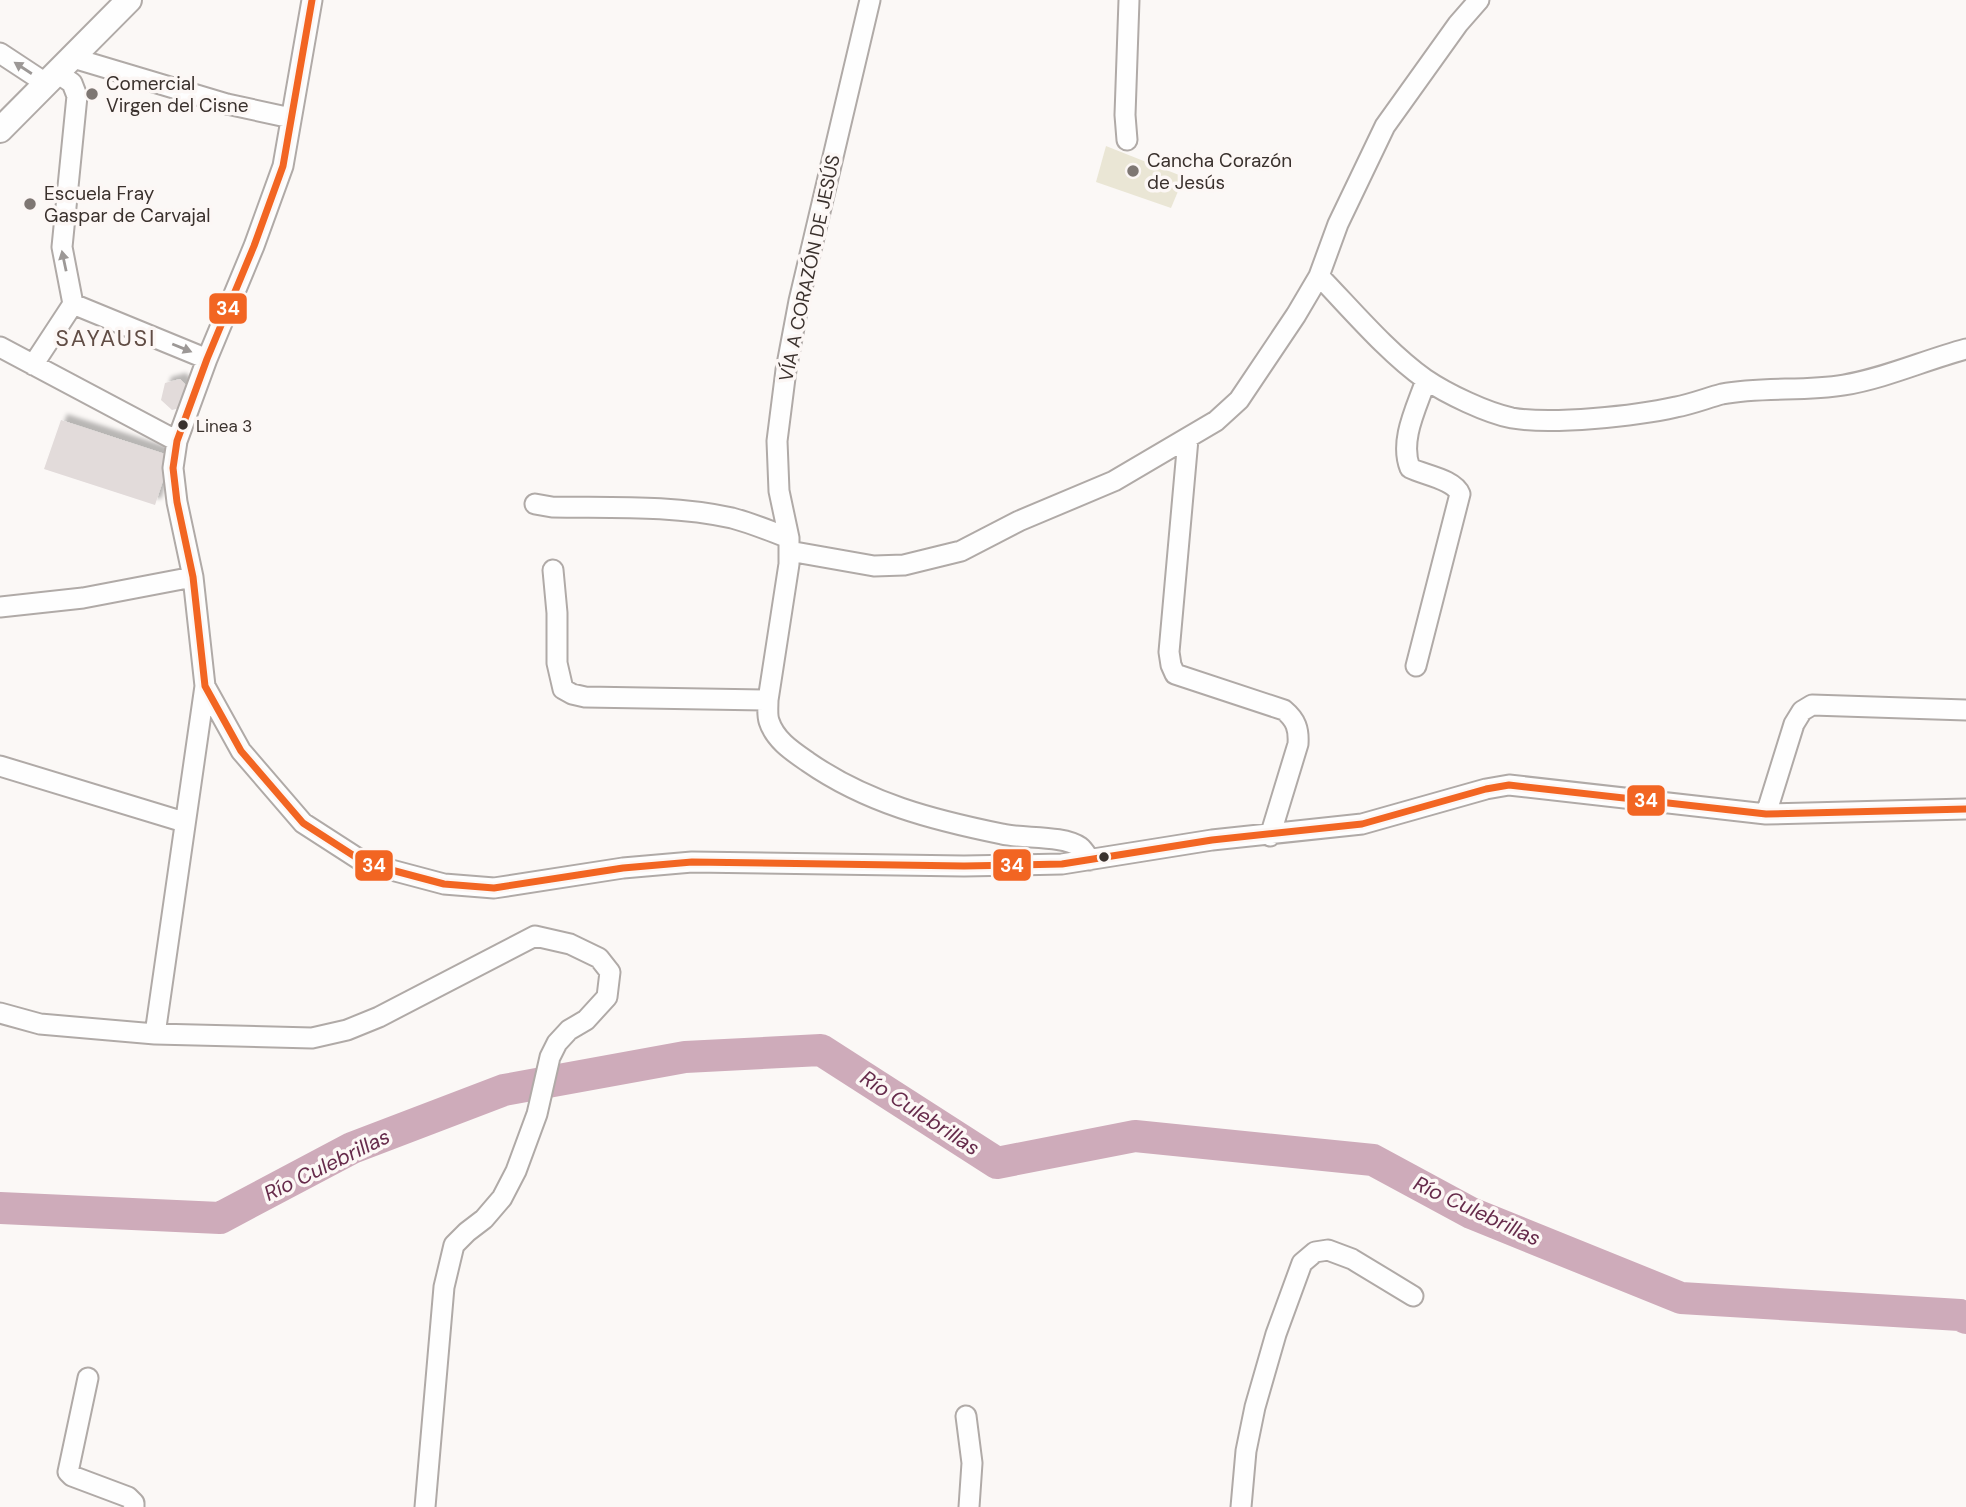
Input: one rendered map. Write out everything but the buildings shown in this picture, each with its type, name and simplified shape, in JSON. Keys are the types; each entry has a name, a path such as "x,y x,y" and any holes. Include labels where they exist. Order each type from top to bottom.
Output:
{"main road":[{"path":"0,130 130,0"}],"street":[{"path":"155,1034 205,686 193,578 173,468 177,441 207,359 254,246 282,166 312,0"},
{"name":"VÍA A CORAZÓN DE JESÚS","path":"870,0 799,301 786,370 777,441 779,491 789,545 768,700 768,720 783,745 826,775 875,801 997,833 1066,842 1080,848 1090,860"},
{"path":"1127,140 1125,101 1129,0"},
{"path":"534,504 689,511 734,519 789,545 874,566 904,565 961,551 1019,521 1114,481 1216,421 1239,400 1319,276 1338,224 1385,126 1458,24 1479,0"},
{"path":"0,53 59,72 291,118"},
{"path":"33,365 73,304 62,247 77,96 72,83 59,72"},
{"path":"1319,276 1398,356 1426,380 1490,411 1513,418 1557,419 1626,414 1676,407 1723,394 1842,385 1868,380 1966,349"},
{"path":"73,304 207,359"},
{"path":"0,347 177,441"},
{"path":"1416,666 1460,494 1458,488 1450,483 1410,468 1406,458 1407,441 1426,380"},
{"path":"1188,439 1168,652 1175,674 1284,710 1293,718 1299,731 1298,744 1270,836"},
{"path":"553,570 557,612 557,663 563,689 586,697 768,700"},
{"path":"0,607 83,598 193,578"},
{"path":"205,686 241,751 303,823 365,863 444,884 495,888 623,868 692,862 964,866 1062,864 1212,840 1270,836 1362,824 1509,785 1766,814 1966,809"},
{"path":"1766,814 1794,724 1802,711 1812,705 1966,710"},
{"path":"0,765 184,822"},
{"path":"0,1013 40,1024 155,1034 312,1038 347,1030 379,1017 535,936 570,944 599,958 610,972 607,997 586,1020 569,1030 557,1043 550,1057 537,1114 516,1171 502,1198 484,1219 454,1245 444,1287 425,1507"},
{"path":"1241,1507 1246,1451 1255,1407 1276,1334 1302,1263 1315,1252 1328,1250 1352,1259 1413,1296"},
{"path":"88,1378 68,1472 72,1476 128,1497 134,1507"},
{"path":"967,1416 971,1455 969,1507"}],"shaded area":[{"name":"Cancha Corazón de Jesús","path":"1106,146 1184,177 1171,208 1096,182"}],"waterway":[{"name":"Río Culebrillas","path":"0,1208 220,1218 352,1148 504,1090 685,1057 821,1050 997,1163 1135,1136 1373,1160 1471,1213 1681,1298 1960,1315 1966,1318"}],"transit line":[{"name":"34","path":"312,0 283,166 177,441 173,468 177,502 193,577 205,686 241,751 303,823 365,863 444,884 494,888 623,868 692,862 964,866 1062,864 1212,840 1362,824 1509,785 1766,814 1966,809"}],"place":[{"name":"Comercial Virgen del Cisne","path":"92,94"},
{"name":"Cancha Corazón de Jesús","path":"1133,171"},
{"name":"Escuela Fray Gaspar de Carvajal","path":"30,204"},
{"name":"Linea 3","path":"183,425"}],"district":[{"name":"SAYAUSI","path":"106,338"}]}
